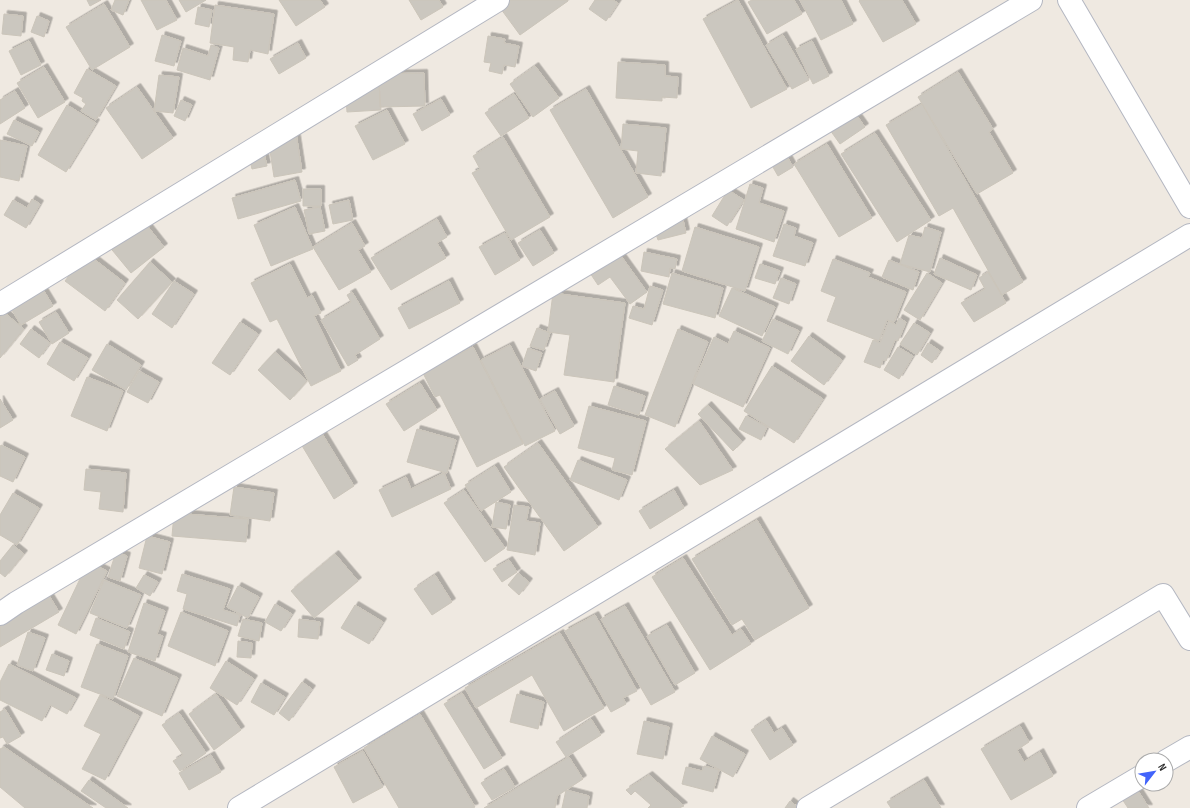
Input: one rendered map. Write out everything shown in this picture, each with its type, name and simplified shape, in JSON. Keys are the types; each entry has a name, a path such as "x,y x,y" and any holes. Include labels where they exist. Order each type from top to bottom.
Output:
{"street":[{"path":"0,304 498,0"},
{"path":"0,614 16,603 1031,0"},
{"path":"1069,0 1190,207"},
{"path":"239,808 1190,235"},
{"path":"808,808 1163,595 1190,639"},
{"path":"1174,757 1190,747"},
{"path":"1088,808 1134,781"}],"building":[{"path":"87,0 101,0 90,6"},
{"path":"115,0 129,0 123,15 111,10"},
{"path":"141,0 166,0 177,20 157,30"},
{"path":"179,0 206,0 186,12"},
{"path":"279,0 320,0 325,7 296,26"},
{"path":"409,0 439,0 443,7 421,20"},
{"path":"505,0 568,1 520,35 498,5"},
{"path":"595,0 613,0 618,3 606,21 589,9"},
{"path":"738,0 787,89 751,108 703,19"},
{"path":"752,0 794,0 802,14 767,34 748,2"},
{"path":"800,0 841,0 853,24 821,40"},
{"path":"902,0 916,24 883,42 859,1"},
{"path":"104,4 130,47 92,70 66,27"},
{"path":"215,5 274,14 268,54 250,50 248,62 233,60 234,47 210,43"},
{"path":"198,7 212,10 209,27 195,24"},
{"path":"4,14 23,16 21,36 2,34"},
{"path":"37,16 49,21 44,37 31,32"},
{"path":"162,35 181,41 174,66 155,61"},
{"path":"783,35 809,80 792,89 766,45"},
{"path":"488,36 505,39 504,43 519,46 515,67 504,65 502,74 489,71 491,63 484,62"},
{"path":"29,41 41,65 21,75 9,51"},
{"path":"812,41 829,76 813,84 796,49"},
{"path":"298,43 306,58 279,74 270,59"},
{"path":"211,45 219,48 210,80 177,70 183,48 208,56"},
{"path":"618,62 665,65 665,76 678,77 677,98 662,97 662,101 616,98"},
{"path":"535,66 559,98 533,117 510,84"},
{"path":"44,67 65,102 38,118 17,83"},
{"path":"87,69 116,86 96,120 81,111 86,104 82,101 83,98 74,93"},
{"path":"958,72 993,129 989,132 1013,173 977,194 918,97"},
{"path":"424,73 425,106 380,107 379,74"},
{"path":"159,75 179,77 173,113 154,111"},
{"path":"379,84 381,110 347,112 345,87"},
{"path":"137,87 173,138 142,159 106,108"},
{"path":"586,89 648,197 613,218 550,110"},
{"path":"15,91 25,108 0,124 0,100"},
{"path":"514,94 529,118 501,136 485,113"},
{"path":"441,99 450,115 422,131 413,114"},
{"path":"181,100 192,105 185,121 174,116"},
{"path":"922,104 1023,282 1002,295 953,208 939,216 886,125"},
{"path":"67,105 96,123 66,172 38,155"},
{"path":"387,110 405,144 373,160 355,126"},
{"path":"855,113 865,127 840,144 830,130"},
{"path":"14,120 39,132 32,146 7,134"},
{"path":"623,124 666,128 661,176 636,173 638,151 621,149"},
{"path":"296,133 302,172 274,177 268,138"},
{"path":"875,133 931,220 897,242 841,154"},
{"path":"503,137 550,217 511,240 472,173 480,169 473,156"},
{"path":"0,140 27,146 19,181 0,177"},
{"path":"827,144 872,218 839,237 794,164"},
{"path":"263,149 267,166 252,169 248,152"},
{"path":"785,153 793,167 778,176 770,162"},
{"path":"295,180 301,201 238,219 232,198"},
{"path":"750,184 763,188 759,203 784,211 774,242 736,229"},
{"path":"303,189 321,189 321,206 303,206"},
{"path":"728,190 744,200 727,226 712,216"},
{"path":"32,199 40,204 26,228 4,215 13,200 27,208"},
{"path":"349,200 353,220 333,224 329,205"},
{"path":"295,207 313,249 271,266 254,225"},
{"path":"320,207 325,231 309,234 304,210"},
{"path":"141,218 164,247 131,273 108,245"},
{"path":"437,219 447,237 437,243 446,258 391,290 371,258"},
{"path":"683,220 686,233 658,240 654,228"},
{"path":"352,223 365,246 358,250 371,272 339,290 313,247"},
{"path":"784,224 796,228 794,236 813,243 805,266 773,256"},
{"path":"695,227 759,247 745,291 682,271"},
{"path":"925,227 941,232 930,272 900,264 909,235 922,238"},
{"path":"540,230 554,253 533,266 518,243"},
{"path":"505,233 520,260 495,275 479,247"},
{"path":"616,249 647,292 630,304 610,277 598,285 588,270"},
{"path":"644,252 677,259 675,269 670,268 669,277 641,271"},
{"path":"86,253 125,283 105,311 65,281"},
{"path":"940,258 977,275 971,290 934,274"},
{"path":"833,259 870,273 868,277 906,292 894,322 887,320 879,341 827,321 836,297 821,291"},
{"path":"889,260 919,272 913,290 882,277"},
{"path":"150,262 172,282 138,319 117,300"},
{"path":"290,264 307,298 312,295 321,313 314,316 341,371 311,386 277,319 270,322 251,283"},
{"path":"760,264 780,271 775,284 755,278"},
{"path":"988,272 1006,303 974,322 961,303 985,289 979,278"},
{"path":"672,273 723,288 715,318 663,304"},
{"path":"927,273 942,283 920,320 904,310"},
{"path":"36,278 53,306 21,325 4,297"},
{"path":"781,278 796,284 789,304 773,298"},
{"path":"174,281 194,294 172,328 152,314"},
{"path":"449,281 460,303 409,329 398,308"},
{"path":"650,286 663,290 652,325 629,318 633,306 644,309"},
{"path":"732,288 775,307 762,336 719,316"},
{"path":"352,292 380,339 355,355 358,360 348,366 321,320 351,302 347,295"},
{"path":"553,293 625,303 614,382 564,375 570,335 548,332"},
{"path":"0,309 24,329 0,358"},
{"path":"56,312 69,333 52,344 39,322"},
{"path":"899,318 906,322 898,341 895,340 886,361 883,360 880,368 864,362 873,340 880,343 889,321 896,325"},
{"path":"773,319 799,331 788,354 762,341"},
{"path":"240,322 258,334 230,375 212,363"},
{"path":"914,323 930,333 917,355 900,344"},
{"path":"537,328 550,333 544,350 530,346"},
{"path":"31,329 50,343 39,358 20,344"},
{"path":"678,329 708,342 675,427 645,415"},
{"path":"734,331 770,348 743,407 693,384 714,337 728,344"},
{"path":"809,336 842,360 824,385 791,361"},
{"path":"60,342 88,358 74,381 47,364"},
{"path":"928,343 940,351 932,363 921,355"},
{"path":"107,344 141,365 126,390 92,370"},
{"path":"510,345 555,431 525,446 481,360"},
{"path":"473,347 523,444 477,467 440,395 435,397 423,373"},
{"path":"898,347 913,356 899,379 884,370"},
{"path":"528,348 542,353 536,371 522,366"},
{"path":"275,352 307,381 290,400 258,370"},
{"path":"772,366 823,399 794,443 744,411"},
{"path":"139,371 159,382 148,403 127,392"},
{"path":"87,377 123,391 107,431 71,416"},
{"path":"420,383 437,410 404,431 386,404"},
{"path":"614,386 645,396 639,415 608,405"},
{"path":"555,391 574,426 560,434 540,399"},
{"path":"0,399 13,420 0,428"},
{"path":"708,405 742,442 733,451 698,414"},
{"path":"589,406 646,421 632,475 612,470 615,458 578,448"},
{"path":"746,416 767,427 761,440 739,429"},
{"path":"699,421 733,470 700,485 665,449"},
{"path":"318,427 354,486 334,499 298,439"},
{"path":"417,429 456,440 447,473 407,462"},
{"path":"538,443 598,527 564,551 504,467"},
{"path":"1,445 25,457 13,482 0,476"},
{"path":"578,460 627,480 619,500 570,480"},
{"path":"495,466 511,492 481,511 465,485"},
{"path":"86,469 126,473 123,512 99,509 101,492 84,490"},
{"path":"444,473 451,489 392,517 379,490 406,477 411,489"},
{"path":"234,487 274,493 270,521 230,515"},
{"path":"464,490 505,548 485,562 444,503"},
{"path":"674,490 684,508 650,529 639,511"},
{"path":"13,493 39,508 17,545 0,535 0,515"},
{"path":"496,502 510,505 506,529 492,527"},
{"path":"514,505 529,507 526,521 540,523 535,555 507,550"},
{"path":"174,513 248,519 246,542 172,536"},
{"path":"757,520 809,608 755,640 742,619 732,625 692,559"},
{"path":"147,536 170,542 162,574 139,568"},
{"path":"13,545 24,554 5,577 0,573 0,561"},
{"path":"116,552 127,556 120,581 108,577"},
{"path":"335,554 358,581 314,618 291,591"},
{"path":"683,558 732,635 741,629 751,644 710,670 652,577"},
{"path":"509,560 517,572 502,582 493,569"},
{"path":"88,562 107,571 76,634 58,625"},
{"path":"518,573 529,582 519,595 508,585"},
{"path":"182,574 230,589 223,610 240,615 237,626 183,609 187,594 177,591"},
{"path":"144,575 158,582 150,596 136,588"},
{"path":"435,575 452,602 432,615 414,589"},
{"path":"104,580 141,595 127,628 90,613"},
{"path":"238,586 259,597 248,618 227,607"},
{"path":"45,589 59,612 0,647 0,624"},
{"path":"144,603 165,611 157,634 163,636 155,661 128,652"},
{"path":"275,604 292,614 281,631 265,622"},
{"path":"355,605 383,622 369,644 341,628"},
{"path":"625,606 675,692 651,705 601,619"},
{"path":"181,612 228,631 215,666 168,646"},
{"path":"595,615 637,691 623,698 626,704 611,712 565,631"},
{"path":"96,618 130,632 124,649 90,635"},
{"path":"243,619 262,623 259,641 238,636"},
{"path":"299,619 320,622 318,639 298,637"},
{"path":"667,625 695,673 675,685 647,636"},
{"path":"28,632 45,638 33,671 17,665"},
{"path":"560,633 604,708 564,731 532,675 476,708 465,688"},
{"path":"238,641 252,643 251,658 237,657"},
{"path":"97,644 128,656 113,699 81,687"},
{"path":"52,654 69,661 64,676 46,670"},
{"path":"134,658 178,678 162,716 117,696"},
{"path":"226,661 254,679 237,705 210,688"},
{"path":"9,664 76,698 67,714 50,705 42,721 0,700 0,682"},
{"path":"302,682 312,689 289,721 279,713"},
{"path":"261,683 285,697 274,715 251,702"},
{"path":"462,693 502,758 484,769 444,704"},
{"path":"216,694 241,730 214,750 189,714"},
{"path":"517,694 544,702 538,729 510,722"},
{"path":"100,695 139,716 105,780 82,769 101,734 84,726"},
{"path":"5,709 21,736 7,744 3,737 0,738 0,712"},
{"path":"179,713 206,753 180,771 173,761 183,755 162,725"},
{"path":"420,714 475,807 399,808 364,748"},
{"path":"591,719 601,735 566,757 556,742"},
{"path":"766,720 774,733 782,728 793,745 770,760 751,730"},
{"path":"644,721 669,727 663,759 637,754"},
{"path":"1020,726 1029,742 1017,750 1024,762 1040,752 1053,776 1011,800 981,749"},
{"path":"712,736 745,754 733,777 700,759"},
{"path":"4,747 93,808 25,808 0,787 0,749"},
{"path":"363,751 383,787 353,803 334,767"},
{"path":"211,755 221,772 189,790 179,773"},
{"path":"569,757 583,779 557,796 555,808 484,808"},
{"path":"704,766 719,770 713,792 682,784 686,767 702,771"},
{"path":"504,769 515,787 492,800 481,783"},
{"path":"649,775 684,806 679,808 648,808 651,805 635,791 631,795 626,790"},
{"path":"89,780 128,808 106,808 81,791"},
{"path":"924,780 941,808 891,808 887,802"},
{"path":"1134,787 1134,792 1139,792 1149,808 1128,808 1120,796"},
{"path":"566,790 589,796 587,808 562,808"},
{"path":"790,801 799,808 785,808"}]}
